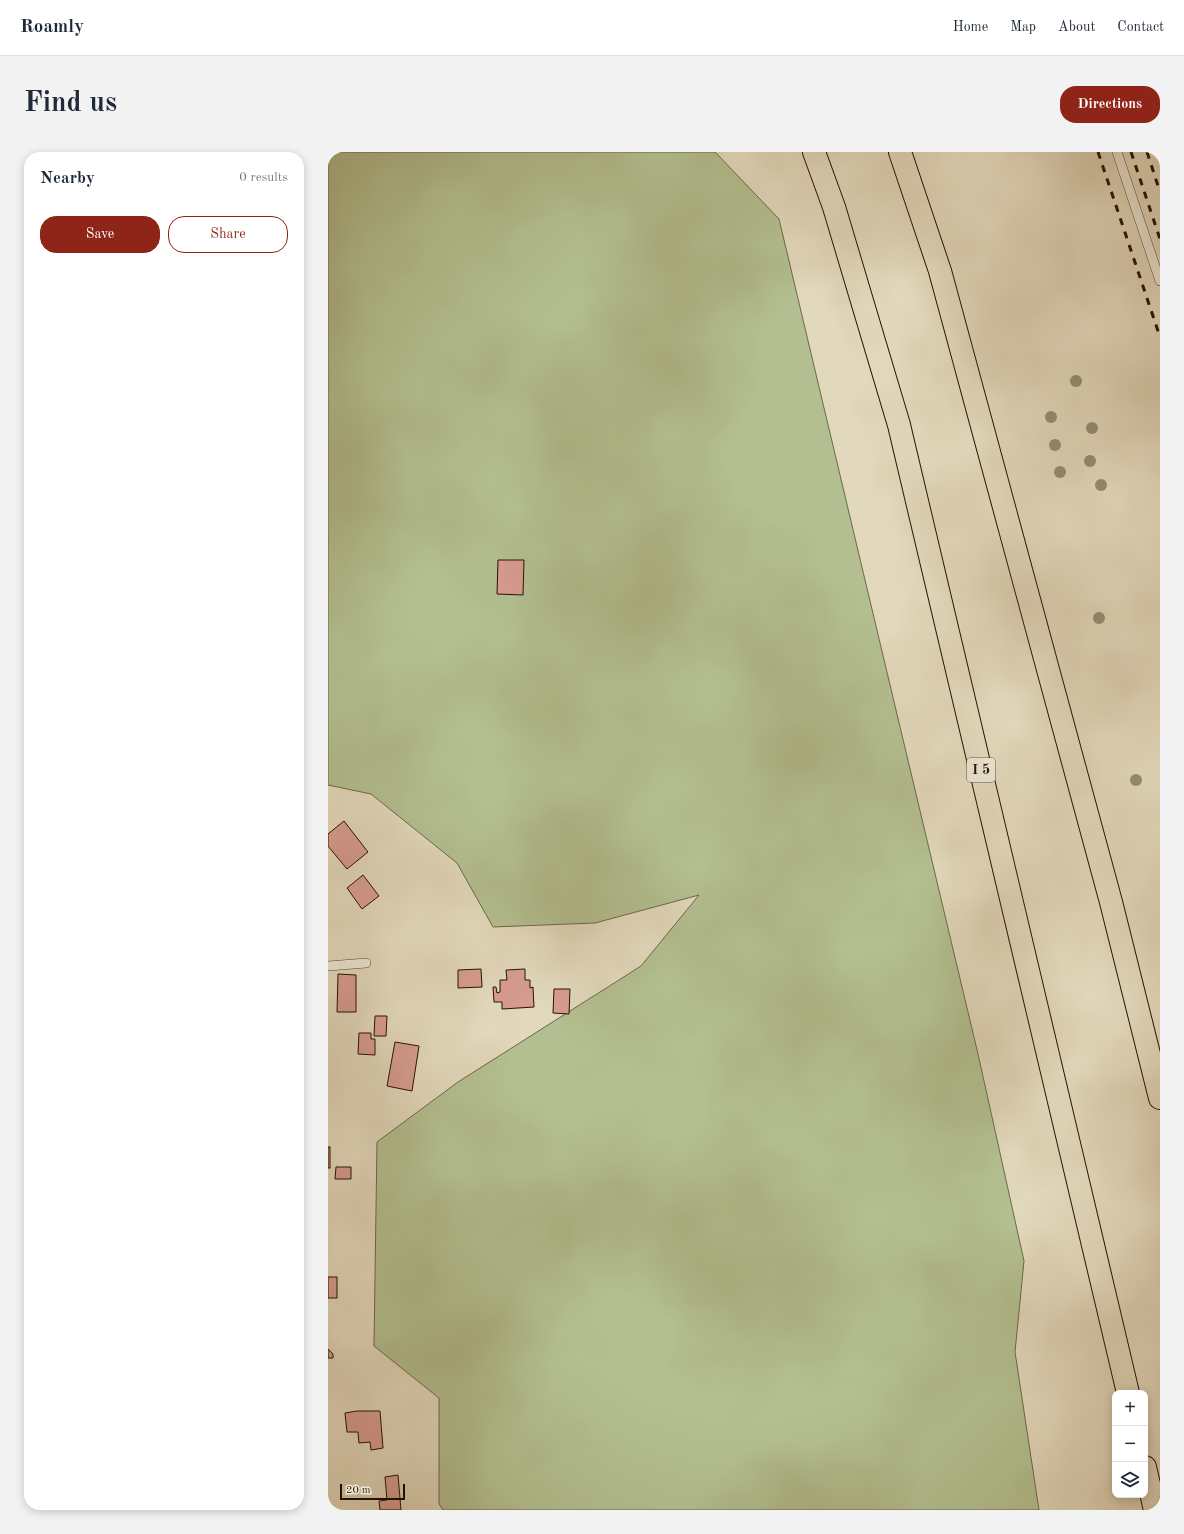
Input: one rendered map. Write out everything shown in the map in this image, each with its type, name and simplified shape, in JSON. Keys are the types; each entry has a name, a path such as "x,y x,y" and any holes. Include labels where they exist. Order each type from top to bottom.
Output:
{"highway":[{"name":"I 5","path":"814,152 834,208 899,425 1127,1390"},
{"path":"900,152 940,271 1111,902 1160,1098"},
{"path":"1148,1481 1155,1510"}],"lane":[{"path":"1117,152 1160,280"},
{"path":"328,966 366,963"}],"green space":[{"path":"328,152 715,152 779,219 978,1054 1024,1261 1015,1352 1039,1510 443,1510 439,1504 439,1398 374,1346 377,1142 458,1082 641,966 699,895 595,923 493,927 457,863 371,794 328,785"}],"building":[{"path":"498,560 524,560 523,595 497,594"},
{"path":"344,821 368,852 347,869 328,846 328,834"},
{"path":"363,875 379,896 362,909 347,888"},
{"path":"481,969 482,987 458,988 458,970"},
{"path":"525,969 525,980 530,980 530,988 533,987 534,1007 502,1009 502,1002 494,1002 493,987 496,987 497,993 500,992 500,980 507,980 506,970"},
{"path":"338,974 356,975 356,1012 337,1012"},
{"path":"554,989 570,989 569,1014 553,1013"},
{"path":"375,1016 387,1016 386,1036 374,1036"},
{"path":"359,1033 371,1033 371,1039 375,1039 375,1055 358,1054"},
{"path":"395,1042 419,1046 412,1091 387,1086"},
{"path":"328,1147 330,1147 330,1168 328,1168"},
{"path":"336,1167 351,1167 351,1179 335,1179"},
{"path":"328,1277 337,1277 337,1298 328,1298"},
{"path":"328,1349 333,1354 333,1358 328,1358"},
{"path":"357,1411 380,1411 383,1448 371,1450 370,1442 359,1443 358,1432 347,1432 345,1413"},
{"path":"398,1475 401,1510 380,1510 379,1501 387,1500 385,1477"}],"railway":[{"path":"1098,152 1160,337"},
{"path":"1131,152 1160,239"},
{"path":"1147,152 1160,192"}]}
